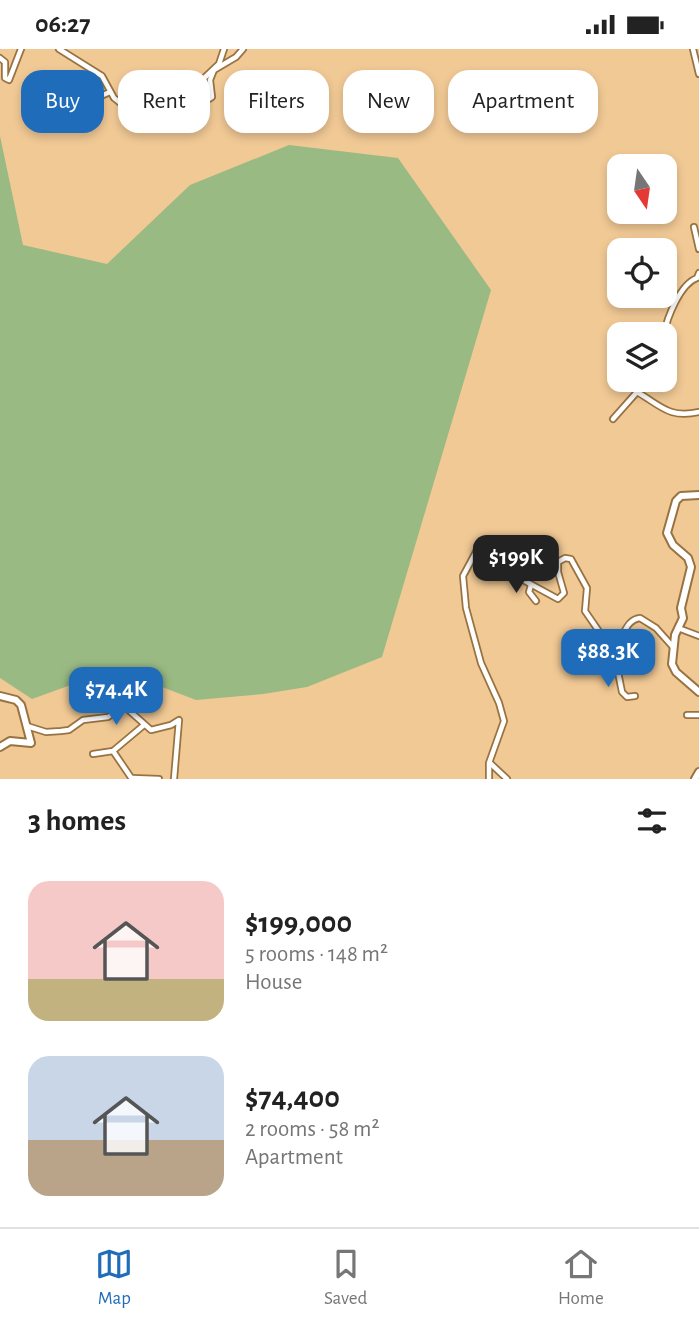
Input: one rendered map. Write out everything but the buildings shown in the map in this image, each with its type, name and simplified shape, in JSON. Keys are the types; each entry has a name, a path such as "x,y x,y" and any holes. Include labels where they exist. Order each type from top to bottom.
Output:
{"street":[{"path":"0,58 5,62 5,78 9,80 21,49"},
{"path":"59,49 102,76 114,98 139,118 190,90 243,49"},
{"path":"210,98 210,80 224,49"},
{"path":"693,49 699,74"},
{"path":"104,95 110,92"},
{"path":"694,227 699,249"},
{"path":"668,322 684,287 697,278 699,272"},
{"path":"613,419 637,392 668,412 682,415 699,412"},
{"path":"699,495 681,496 676,502 667,529 669,540 688,558 691,567 682,600 683,618 673,647 673,669 699,692"},
{"path":"489,779 489,762 504,721 481,663 467,617 463,576 477,550 486,549 514,575 548,596 558,599 562,598 564,593 558,562 565,558 571,559 587,588 585,611 615,657 622,692 627,697 635,696"},
{"path":"531,585 529,592 536,601"},
{"path":"607,643 617,644 627,626 634,619 640,618 656,628 673,647"},
{"path":"678,628 699,636"},
{"path":"622,636 631,643"},
{"path":"0,696 16,700 21,705 31,743 10,741 0,747"},
{"path":"26,726 46,732 69,730 83,720 108,717 124,706 150,730 166,727 179,720 174,779"},
{"path":"687,715 699,715"},
{"path":"93,754 113,751 144,725"},
{"path":"113,751 132,779 159,779"},
{"path":"489,762 507,779"},
{"path":"695,779 699,772"}],"green space":[{"path":"0,136 23,245 107,264 190,185 289,145 398,158 491,290 382,657 307,687 196,700 115,669 32,699 0,678"}]}
